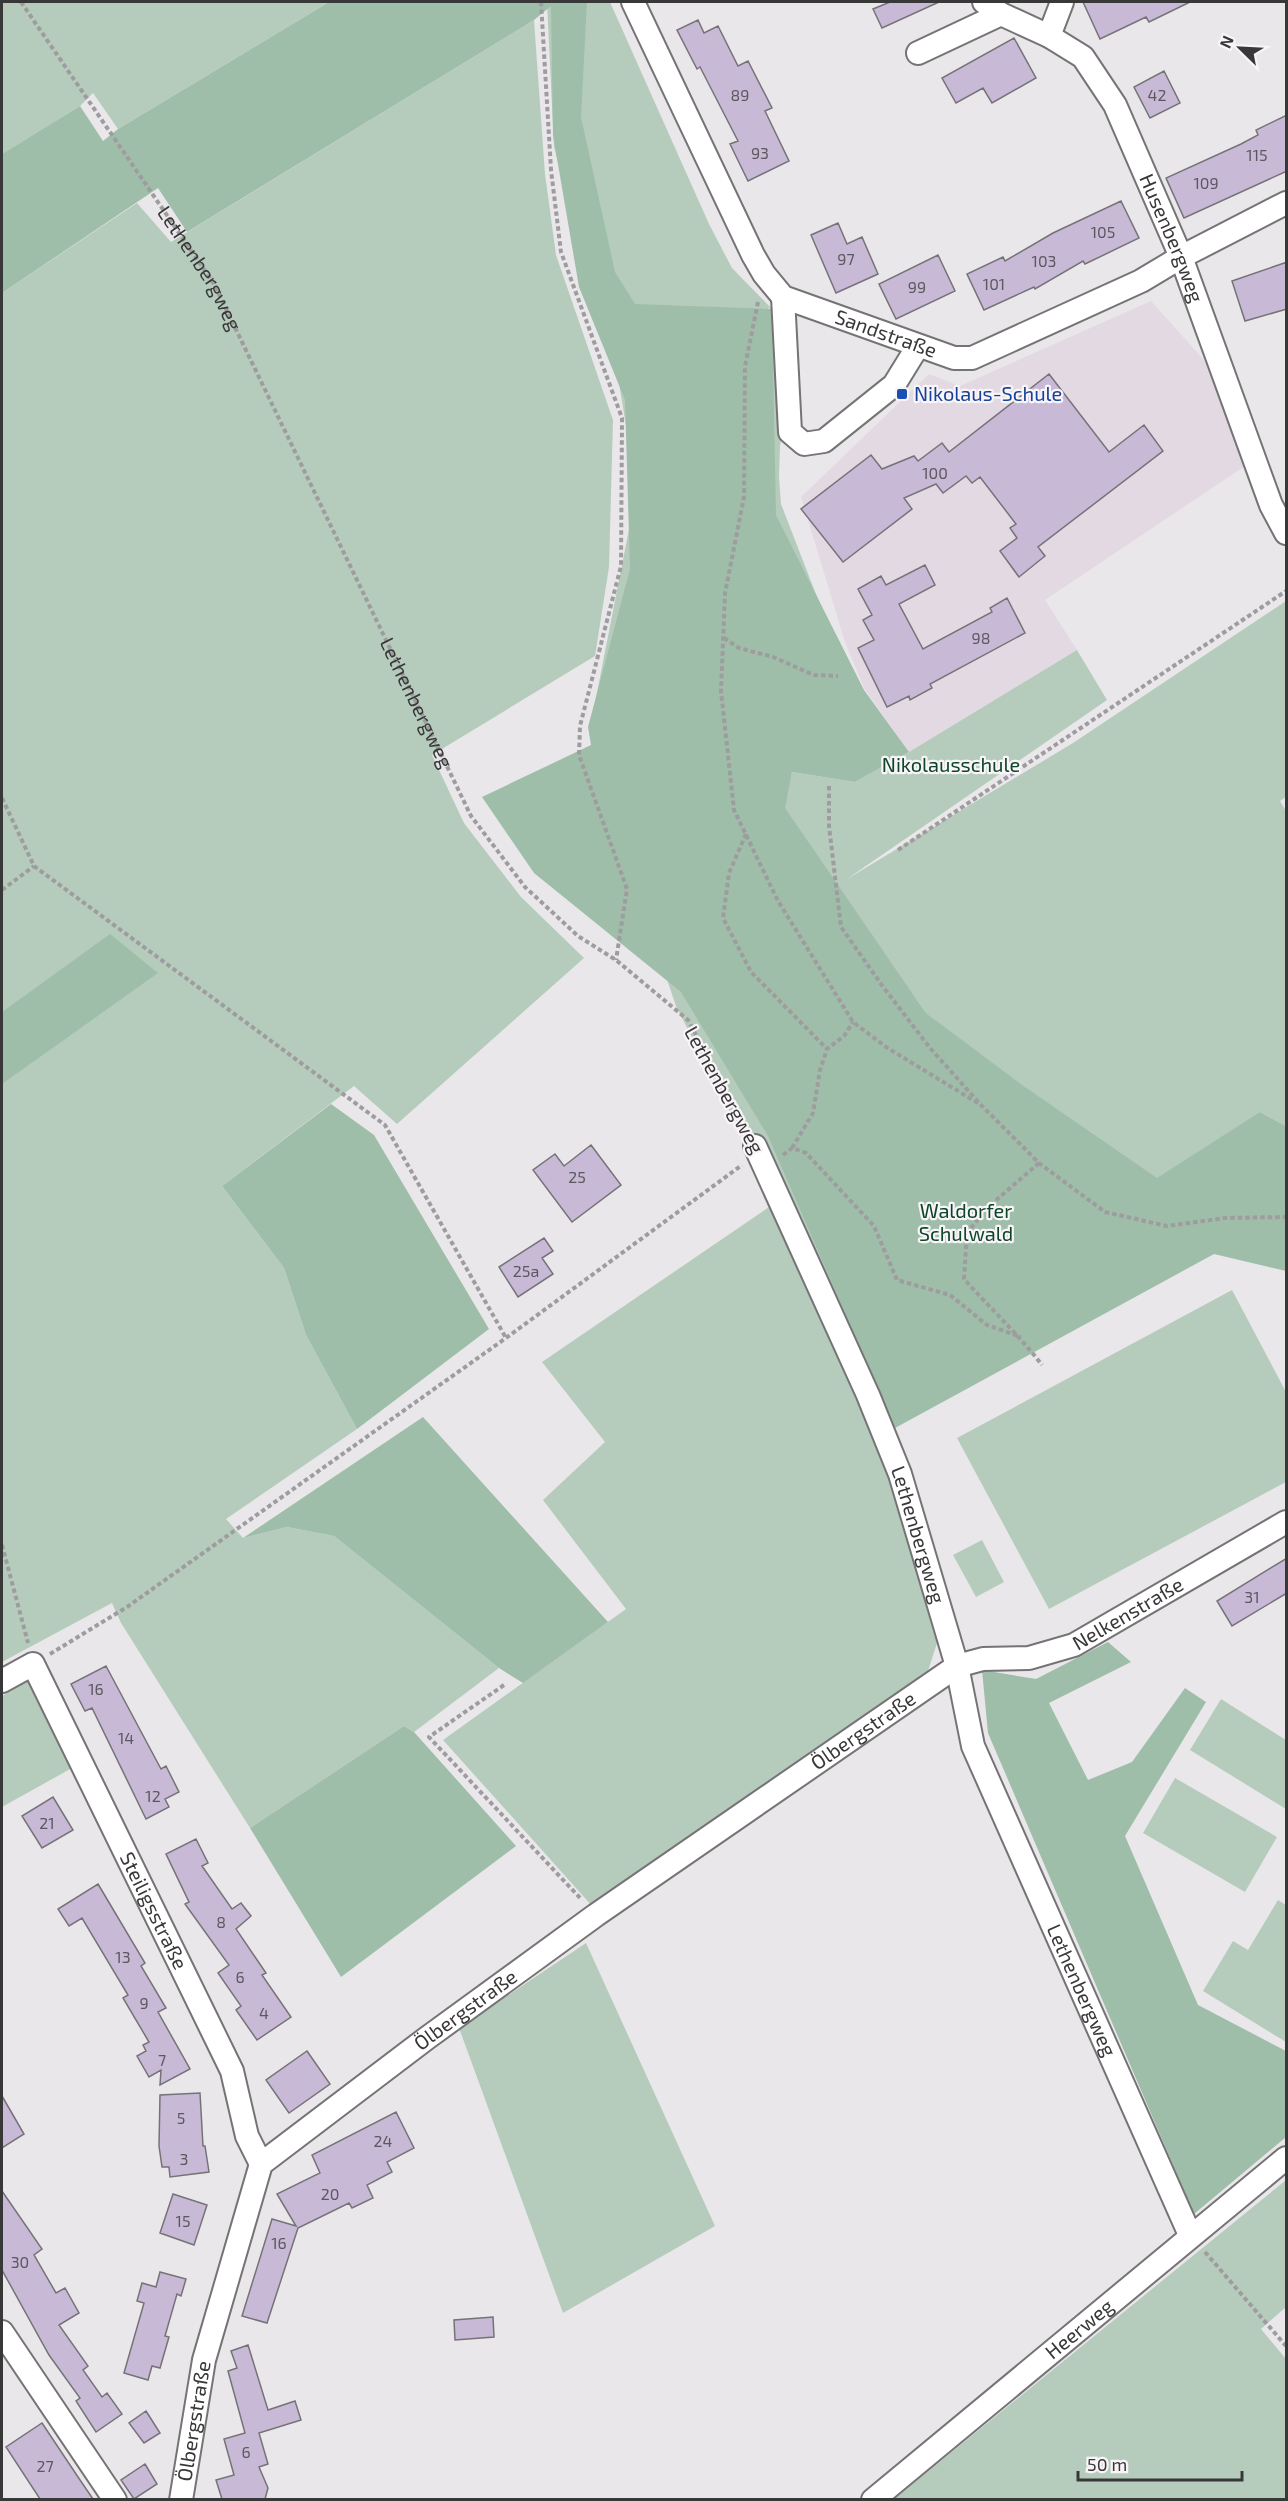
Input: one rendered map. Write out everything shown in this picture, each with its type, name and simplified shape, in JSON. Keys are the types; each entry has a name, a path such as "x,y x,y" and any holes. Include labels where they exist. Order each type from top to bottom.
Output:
{"street":[{"path":"633,2 764,274 783,297 790,432 804,444 824,441 894,385 918,346"},
{"path":"1050,36 1062,2"},
{"path":"918,53 993,8"},
{"name":"Husenbergweg","path":"993,8 1050,36 1083,57 1115,105 1181,257 1271,505 1287,533"},
{"name":"Sandstraße","path":"783,297 954,358 972,357 1141,281 1181,257 1287,203"},
{"name":"Lethenbergweg","path":"760,1155 868,1395 900,1474 957,1666 973,1746 1190,2235"},
{"name":"Nelkenstraße","path":"957,1666 983,1659 1029,1658 1074,1644 1287,1522"},
{"path":"2,1681 33,1664"},
{"name":"Steiligsstraße","path":"33,1664 232,2070 247,2136 261,2164"},
{"name":"Ölbergstraße","path":"181,2499 204,2360 261,2164 596,1915 957,1666"},
{"name":"Heerweg","path":"873,2499 1287,2157"},
{"path":"2,2332 115,2499"}],"path":[{"name":"Lethenbergweg","path":"21,2 214,284 471,816 525,887 578,936 616,960 688,1020 760,1155"},
{"path":"541,2 551,170 561,252 622,418 621,566 580,726 579,755 627,889 616,960"},
{"path":"764,274 746,366 744,497 725,593 721,691 734,810 778,901 853,1022 886,1047 981,1105"},
{"path":"898,850 1287,591"},
{"path":"723,638 739,648 773,657 814,675 838,676"},
{"path":"829,786 829,826 842,927 881,984 930,1048 981,1105 1039,1163 1105,1212 1167,1226 1225,1218 1287,1217"},
{"path":"2,798 34,866 385,1125 506,1338"},
{"path":"746,834 729,873 723,918 751,972 827,1049"},
{"path":"2,890 34,866"},
{"path":"792,1148 813,1113 820,1070 827,1049 844,1036 853,1022"},
{"path":"2,1545 33,1664 127,1607 760,1155 792,1148 806,1153 873,1226 897,1280 950,1295 987,1325 1021,1337"},
{"path":"1039,1163 987,1208 967,1233 964,1279 1001,1320 1021,1337 1042,1365"},
{"path":"504,1685 429,1737 596,1915"},
{"path":"1190,2235 1287,2346"}],"shaded area":[{"name":"Nikolausschule","path":"1151,301 1204,360 1245,466 1045,600 1077,650 909,752 864,688 845,642 801,497 929,374 960,386"}],"green space":[{"path":"2,2 329,2 118,129 93,93 80,106 2,154"},
{"name":"Waldorfer Schulwald","path":"329,2 587,2 581,117 615,272 635,304 772,309 776,515 864,690 909,752 855,782 792,772 785,808 926,1013 1022,1085 1157,1178 1260,1112 1286,1126 1286,1271 1214,1254 895,1428 768,1136 681,992 534,873 482,797 591,745 588,727 630,569 625,400 579,287 553,135 551,6 534,20 187,232 158,188 2,293 2,154 80,106 103,141 118,129"},
{"name":"Waldorfer Schulwald","path":"547,2 610,2 709,224 732,268 772,309 768,308 779,347 785,417 780,446 781,504 819,602 786,797 792,772 855,782 909,752 1077,650 1107,700 847,879 1073,743 1286,601 1286,797 1280,801 1286,811 1286,1126 1260,1112 1223,1242 937,1384 873,1419 753,1157 676,1006 657,950 592,718 629,529 631,456 619,383 579,246 554,147","holes":["787,813 926,1013 949,1031 914,1019"]},
{"path":"534,20 545,174 556,255 613,420 609,567 595,656 432,755 464,823 521,897 584,958 397,1124 354,1086 222,1186 284,1268 306,1335 357,1429 226,1519 243,1538 287,1527 334,1536 499,1668 414,1732 404,1726 250,1828 121,1623 112,1603 2,1662 2,293 137,203 171,242"},
{"path":"110,934 158,973 2,1084 2,1012"},
{"path":"331,1104 374,1135 489,1329 357,1429 306,1335 284,1268 222,1186"},
{"path":"775,1203 889,1477 937,1643 928,1671 593,1907 443,1740 626,1609 543,1500 605,1442 542,1362"},
{"path":"1232,1290 1286,1392 1286,1482 1049,1609 957,1438"},
{"path":"423,1417 608,1622 523,1683 499,1668 334,1536 287,1527 243,1538"},
{"path":"982,1540 1004,1582 976,1597 953,1555"},
{"path":"1108,1642 1131,1662 1049,1703 1088,1780 1132,1762 1185,1688 1206,1702 1125,1836 1198,2005 1286,2051 1286,2137 1194,2214 988,1733 982,1670 1036,1679"},
{"path":"31,1679 72,1768 2,1807 2,1696"},
{"path":"1221,1699 1286,1740 1286,1809 1190,1750"},
{"path":"404,1726 414,1732 516,1846 341,1977 250,1828"},
{"path":"1175,1778 1277,1837 1245,1892 1143,1833"},
{"path":"1278,1900 1286,1905 1286,2042 1203,1991 1233,1941 1248,1950"},
{"path":"586,1943 715,2226 563,2313 459,2028"},
{"path":"1286,2180 1286,2307 1261,2329 1286,2359 1286,2499 894,2499"}],"building":[{"path":"890,2 939,2 882,28 873,9"},
{"path":"1083,2 1190,2 1149,22 1146,17 1100,39"},
{"path":"698,20 704,33 718,26 738,66 748,61 772,108 765,111 789,161 748,181 730,144 738,141 700,67 697,69 677,30"},
{"path":"1014,38 1036,78 992,103 983,88 956,103 942,78"},
{"path":"1164,71 1180,103 1150,118 1134,87"},
{"path":"1287,115 1287,171 1184,218 1166,178 1241,144 1258,135 1256,130"},
{"path":"1121,201 1139,238 1085,264 1083,261 1035,289 1034,287 984,310 967,274 1003,257 1005,261 1053,233"},
{"path":"838,223 847,244 862,237 878,274 836,293 811,235"},
{"path":"938,255 955,291 896,319 879,284"},
{"path":"1287,262 1287,309 1245,321 1232,281"},
{"path":"1049,374 1109,452 1144,425 1163,451 1038,547 1045,556 1019,577 1000,551 1017,538 1010,528 1016,524 980,477 972,483 966,476 943,493 936,484 904,498 912,509 843,562 801,509 871,455 882,469 914,456 918,461 942,443 949,452"},
{"path":"925,565 935,585 899,604 923,649 992,612 990,608 1007,598 1025,633 930,684 932,688 910,700 909,696 887,707 858,648 874,640 863,620 872,615 858,589 881,576 886,585"},
{"path":"591,1145 621,1185 572,1222 533,1170 555,1154 564,1166"},
{"path":"544,1238 553,1251 542,1258 553,1274 518,1297 499,1267"},
{"path":"1287,1558 1287,1593 1232,1626 1217,1601"},
{"path":"106,1666 161,1769 166,1766 179,1792 165,1799 169,1807 146,1819 92,1708 85,1711 71,1684"},
{"path":"53,1797 73,1830 42,1848 22,1816"},
{"path":"196,1839 208,1863 202,1866 232,1909 241,1903 251,1916 236,1929 266,1973 262,1975 291,2017 257,2040 236,2010 241,2006 218,1973 229,1965 185,1904 189,1902 166,1854"},
{"path":"98,1884 145,1963 141,1966 166,2008 158,2012 190,2069 160,2085 161,2070 149,2077 137,2056 146,2051 143,2045 149,2042 123,1998 128,1995 82,1918 69,1926 58,1909"},
{"path":"307,2051 330,2084 289,2113 266,2080"},
{"path":"200,2093 203,2146 205,2146 209,2172 170,2177 169,2167 162,2167 159,2146 160,2095"},
{"path":"2,2096 24,2134 2,2148"},
{"path":"396,2112 414,2148 387,2162 392,2172 367,2185 373,2198 352,2208 349,2203 298,2228 267,2323 242,2316 272,2219 296,2226 277,2194 320,2173 312,2155"},
{"path":"2,2191 42,2249 34,2255 56,2293 65,2288 79,2313 59,2325 88,2366 83,2370 102,2397 107,2393 122,2414 96,2432 76,2401 80,2398 49,2355 2,2270"},
{"path":"173,2194 207,2205 194,2245 160,2233"},
{"path":"160,2272 186,2279 181,2296 177,2294 165,2336 169,2337 160,2368 152,2366 148,2380 124,2373 144,2303 137,2301 142,2283 156,2287"},
{"path":"493,2317 494,2337 455,2340 454,2320"},
{"path":"248,2345 268,2410 295,2401 301,2420 259,2433 268,2464 259,2467 268,2488 265,2499 222,2499 216,2480 234,2475 224,2439 245,2433 228,2371 237,2368 231,2351"},
{"path":"146,2411 160,2433 144,2443 129,2423"},
{"path":"42,2423 93,2499 40,2499 6,2447"},
{"path":"145,2464 157,2484 134,2499 121,2480"}],"place":[{"name":"Nikolaus-Schule","path":"902,394"}]}
